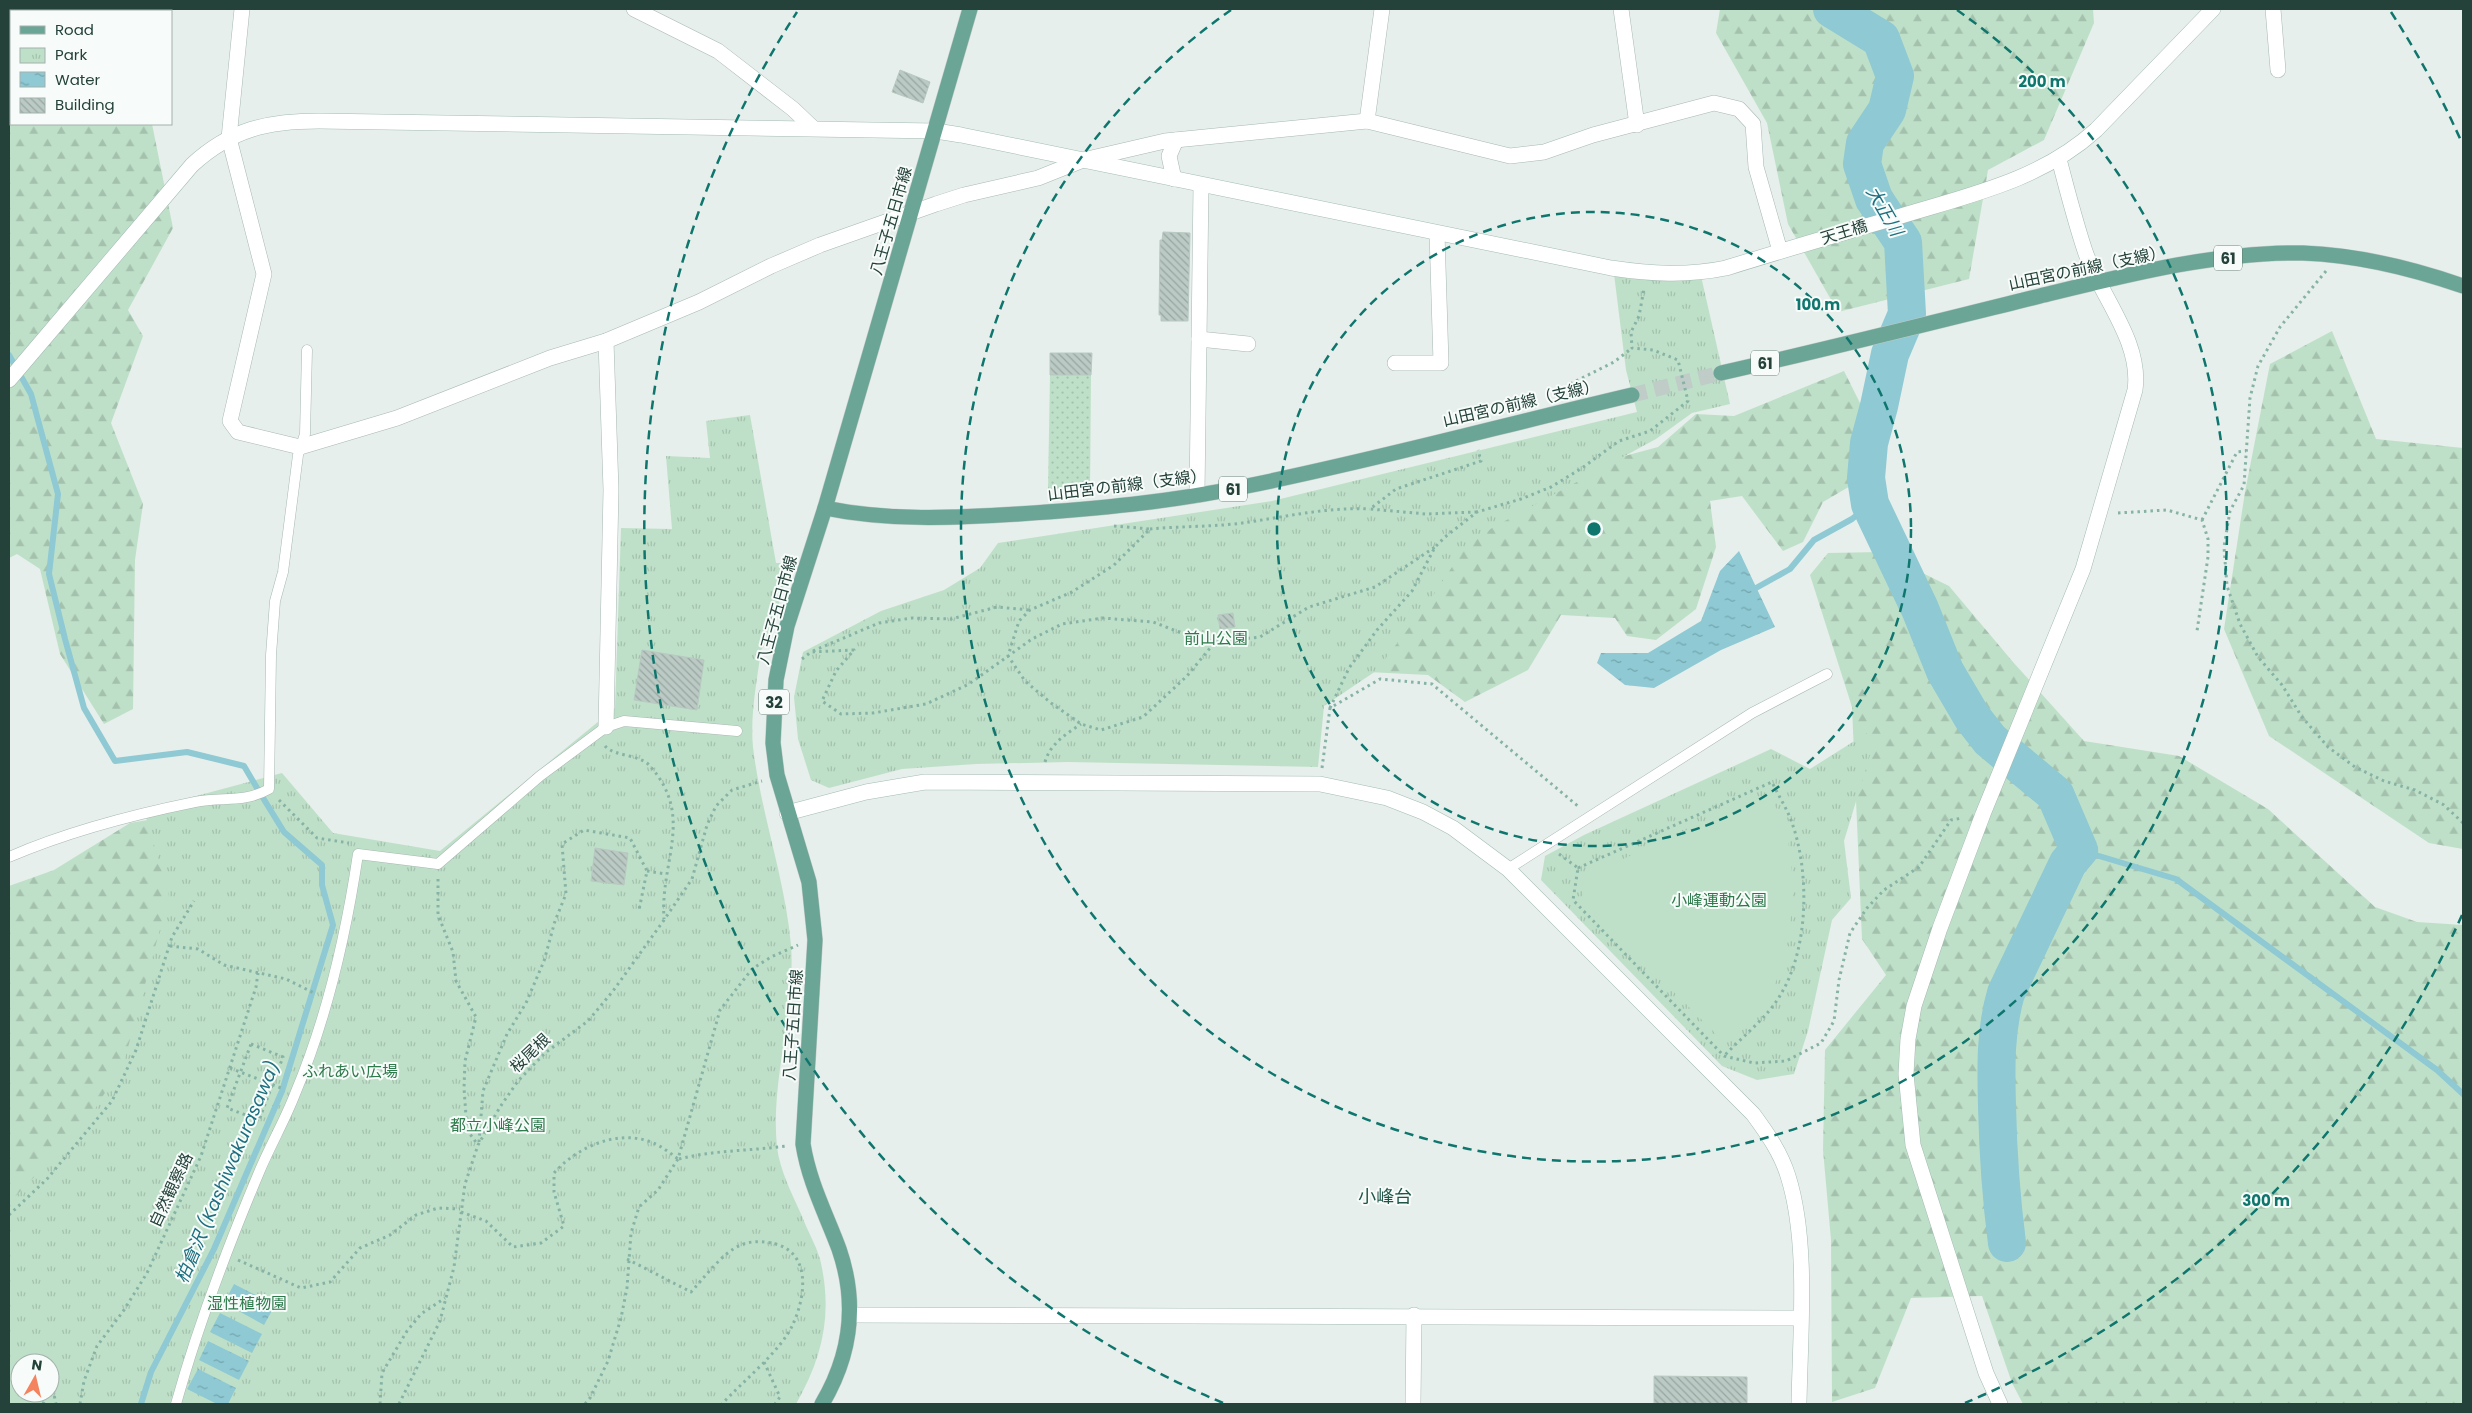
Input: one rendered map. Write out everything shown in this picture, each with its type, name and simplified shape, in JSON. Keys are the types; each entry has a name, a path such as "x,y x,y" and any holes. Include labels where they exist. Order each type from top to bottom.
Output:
{"main road":[{"name":"八王子五日市線","path":"822,1404 840,1370 846,1349 850,1314 844,1266 806,1166 803,1144 815,956 814,932 809,882 777,775 774,743 776,680 787,626 825,508 970,9"},
{"name":"山田宮の前線（支線）","path":"1722,373 2099,282 2228,258 2303,253 2339,256 2414,269 2463,286"},
{"name":"山田宮の前線（支線）","path":"825,508 854,514 892,517 990,516 1087,510 1197,495 1246,487 1632,395"}],"street":[{"path":"242,9 229,138 264,274 230,422 238,432 300,447 397,418 550,358 606,341 699,302 770,266 820,245 911,213 964,195 1038,178 1083,160 1176,140 1367,121 1510,156 1544,152 1593,135 1637,125 1714,103 1738,109 1753,124 1756,168 1780,252"},
{"path":"634,9 718,51 793,109 813,128"},
{"path":"1367,121 1382,9"},
{"path":"1621,9 1637,125"},
{"name":"天王橋","path":"9,380 183,175 198,160 229,138 261,125 287,121 936,131 1611,268 1668,275 1701,274 1966,196 2022,178 2059,159 2096,130 2213,9"},
{"path":"2273,9 2278,70"},
{"path":"1174,179 1169,156 1176,140"},
{"path":"2000,1404 1986,1373 1913,1145 1906,1074 1908,1039 1914,1006 1926,966 1983,814 2083,569 2100,515 2137,377 2129,346 2085,253 2059,159"},
{"path":"1197,495 1201,185"},
{"path":"1395,363 1441,363 1437,233"},
{"path":"1199,340 1248,344"},
{"path":"606,341 611,490 606,727"},
{"path":"787,813 866,792 925,782 1320,784 1386,798 1423,812 1453,828 1508,869 1753,1114 1773,1142 1788,1174 1799,1231 1799,1404"},
{"path":"850,1314 1800,1318"},
{"path":"1413,1404 1414,1315"}],"lane":[{"path":"9,857 50,839 132,815 199,801 254,798 269,789 271,664 275,601 283,572 300,447 305,434 307,350"},
{"path":"1508,869 1752,713 1827,674"},
{"path":"176,1404 226,1254 261,1168 296,1093 329,996 348,920 358,854 438,864 540,776 606,727 624,721 737,731"}],"path":[{"path":"2339,256 2280,327 2258,366 2250,398 2244,484 2230,510 2224,547 2226,586 2240,624 2254,648 2302,717 2328,746 2355,767 2384,781 2415,790 2444,805 2463,823"},
{"path":"1632,348 1630,332 1639,316 1644,290"},
{"path":"1111,523 1111,526 1150,529 1248,523 1277,516 1343,508 1426,514 1477,512 1521,499 1551,487 1582,468 1619,441 1650,431 1688,401 1678,360 1653,350 1632,348 1614,362 1572,383 1575,394"},
{"path":"1370,509 1396,488 1481,461 1478,451"},
{"path":"2196,631 2208,557 2208,539 2202,520 2237,452 2246,451"},
{"path":"2100,515 2167,510 2202,520"},
{"path":"811,652 854,650 836,671 822,701 841,714 873,713 926,704 969,684 1032,638 1062,624 1103,618 1153,622 1192,637 1215,642 1260,637 1309,607 1375,587 1435,547 1477,512"},
{"path":"1008,656 1019,621 1030,610 1072,592 1114,565 1150,529"},
{"path":"1320,784 1330,708 1349,668 1377,630 1412,591 1435,547"},
{"path":"802,659 811,652 879,624 912,618 951,619 998,607 1030,610"},
{"path":"1008,656 1025,681 1051,703 1081,724 1101,730 1143,717 1187,676 1215,642"},
{"path":"1330,708 1380,679 1432,684 1574,802"},
{"path":"1045,762 1047,755 1061,737 1081,724"},
{"path":"606,748 648,764 668,791 674,814 663,901 664,920"},
{"name":"桜尾根","path":"399,1404 440,1321 454,1267 465,1184 478,1145 518,1081 545,1053 588,1021 664,920 692,879 707,825 716,806 732,790 767,779"},
{"path":"1578,868 1772,782 1791,820 1797,846 1802,877 1802,936 1795,968 1780,996 1724,1056"},
{"path":"269,789 317,838 353,844"},
{"path":"1578,868 1573,900 1724,1056 1754,1063 1786,1061 1821,1043 1834,1020 1839,980 1850,933 1867,908 1884,890 1919,867 1952,820 1983,814"},
{"path":"478,1145 483,1091 507,1034 533,986 566,894 562,844 584,830 630,838 647,871 639,910"},
{"path":"1555,851 1578,868"},
{"path":"438,864 438,915 453,952 456,981 476,1017 465,1061 464,1088 467,1130 478,1145"},
{"path":"647,871 666,874"},
{"path":"9,1215 47,1179 112,1101 136,1050 172,937 194,902"},
{"path":"585,1404 590,1398 611,1353 627,1288 627,1259 631,1233 639,1208 658,1190 678,1159 720,1010 752,969 771,957 800,944"},
{"path":"170,946 198,949 224,965 286,979 306,991"},
{"name":"自然観察路","path":"80,1404 84,1381 97,1346 124,1310 146,1274 202,1156 256,987 258,973"},
{"path":"251,1044 283,1057 259,1120 227,1108 240,1072 251,1044"},
{"path":"230,1068 278,1086"},
{"path":"226,1254 284,1282 301,1288 330,1282 360,1248 390,1235 416,1215 438,1208 460,1211 486,1222 513,1247 540,1243 564,1226 554,1192 554,1173 564,1162 594,1145 608,1140 629,1138 648,1141 663,1147 678,1159"},
{"path":"678,1159 706,1152 741,1151 803,1144"},
{"path":"627,1259 691,1292 718,1263 739,1245 761,1241 776,1244 790,1250 800,1264 804,1281 802,1301 792,1327 764,1362 722,1404"},
{"path":"380,1404 382,1373 407,1331 421,1314 446,1297"},
{"path":"764,1362 780,1397 775,1404"}],"green space":[{"path":"9,9 129,9 10,10 10,125 152,125 173,228 128,310 143,336 111,423 143,504 135,560 133,709 104,724 60,654 40,569 17,554 9,558"},
{"path":"1720,9 2093,9 2094,23 2044,140 1988,170 1969,279 1838,312 1788,224 1767,123 1716,33"},
{"name":"前山公園","path":"1614,274 1701,276 1730,404 1692,413 1656,439 1492,528 1464,549 1430,600 1376,671 1324,706 1318,767 1068,762 976,764 902,769 829,788 811,780 798,739 794,697 803,652 881,611 944,590 980,568 998,543 1272,501 1637,412 1626,370"},
{"path":"2332,331 2376,439 2463,448 2463,849 2429,843 2269,736 2224,629 2245,492 2270,364"},
{"path":"1844,371 1864,411 1852,485 1823,502 1803,542 1783,551 1742,496 1710,501 1716,547 1696,609 1656,640 1627,636 1615,618 1561,615 1528,670 1465,702 1428,675 1368,672 826,672 1658,447 1696,414 1734,416"},
{"path":"1050,375 1091,375 1090,489 1048,489"},
{"name":"都立小峰公園","path":"750,415 776,563 790,563 769,640 761,650 754,698 752,735 761,797 784,895 791,945 790,995 777,1097 777,1147 787,1182 820,1259 826,1298 823,1334 819,1352 796,1404 9,1404 9,1203 85,1125 124,1062 169,896 144,810 282,773 333,833 440,851 615,708 621,528 672,529 666,456 710,458 706,421"},
{"path":"1880,552 1949,586 2013,662 2084,741 2179,756 2268,809 2375,907 2417,922 2463,925 2463,1404 2023,1404 2012,1383 1982,1296 1911,1298 1875,1388 1832,1402 1831,1240 1823,1150 1825,1050 1886,975 1862,939 1852,707 1810,575 1828,553"},
{"name":"小峰運動公園","path":"1867,733 1874,742 1844,841 1851,898 1832,920 1808,1031 1794,1074 1757,1080 1722,1066 1541,880 1545,856 1584,835 1771,749 1810,769"},
{"path":"1768,793 1782,819 1788,841 1792,884 1790,929 1786,951 1773,988 1757,1010 1723,1041 1582,900 1588,875"},
{"path":"242,804 170,1404 9,1404 9,886 54,870 130,823"}],"water":[{"path":"1739,551 1775,627 1721,650 1654,688 1625,685 1597,663 1601,653 1648,653 1701,621 1720,571"},
{"path":"234,1284 275,1305 264,1325 224,1303"},
{"path":"220,1313 262,1334 252,1353 210,1332"},
{"path":"208,1341 249,1361 239,1380 199,1360"},
{"path":"198,1369 236,1388 228,1404 217,1404 187,1389"}],"building":[{"path":"900,70 930,82 923,103 892,92"},
{"path":"1163,232 1190,233 1188,321 1161,321 1161,315 1159,315 1160,240 1162,240"},
{"path":"1050,353 1092,353 1091,375 1050,375"},
{"path":"1233,613 1235,627 1220,629 1218,615"},
{"path":"642,650 704,660 697,710 634,700"},
{"path":"595,848 628,853 624,885 591,881"},
{"path":"1654,1376 1747,1377 1747,1404 1654,1404"}],"waterway":[{"name":"大正川","path":"1832,9 1881,39 1895,76 1887,110 1865,143 1862,164 1874,199 1903,242 1907,314 1890,354 1869,443 1866,478 1870,504 1920,609 1945,671 1972,717 1990,740 2055,794 2079,850 2068,863 2006,993 2002,1007 1998,1035 1997,1123 2001,1192 2007,1243"},
{"name":"柏倉沢 (Kashiwakurasawa)","path":"9,76 10,82"},
{"name":"柏倉沢 (Kashiwakurasawa)","path":"9,100 10,94"},
{"name":"柏倉沢 (Kashiwakurasawa)","path":"9,355 31,394 58,494 49,574 84,708 115,761 187,752 244,766 257,788"},
{"path":"1756,588 1790,569 1814,540 1852,519 1870,504"},
{"name":"柏倉沢 (Kashiwakurasawa)","path":"141,1404 151,1372 214,1249 282,1091 333,925 322,885 322,865 284,832 260,793"},
{"path":"2079,850 2176,879 2437,1070 2463,1094"}],"tunnel":[{"path":"1632,395 1721,373"}],"district":[{"name":"小峰台","path":"1385,1196"}],"park label":[{"name":"ふれあい広場","path":"350,1071"},
{"name":"湿性植物園","path":"247,1303"}]}
